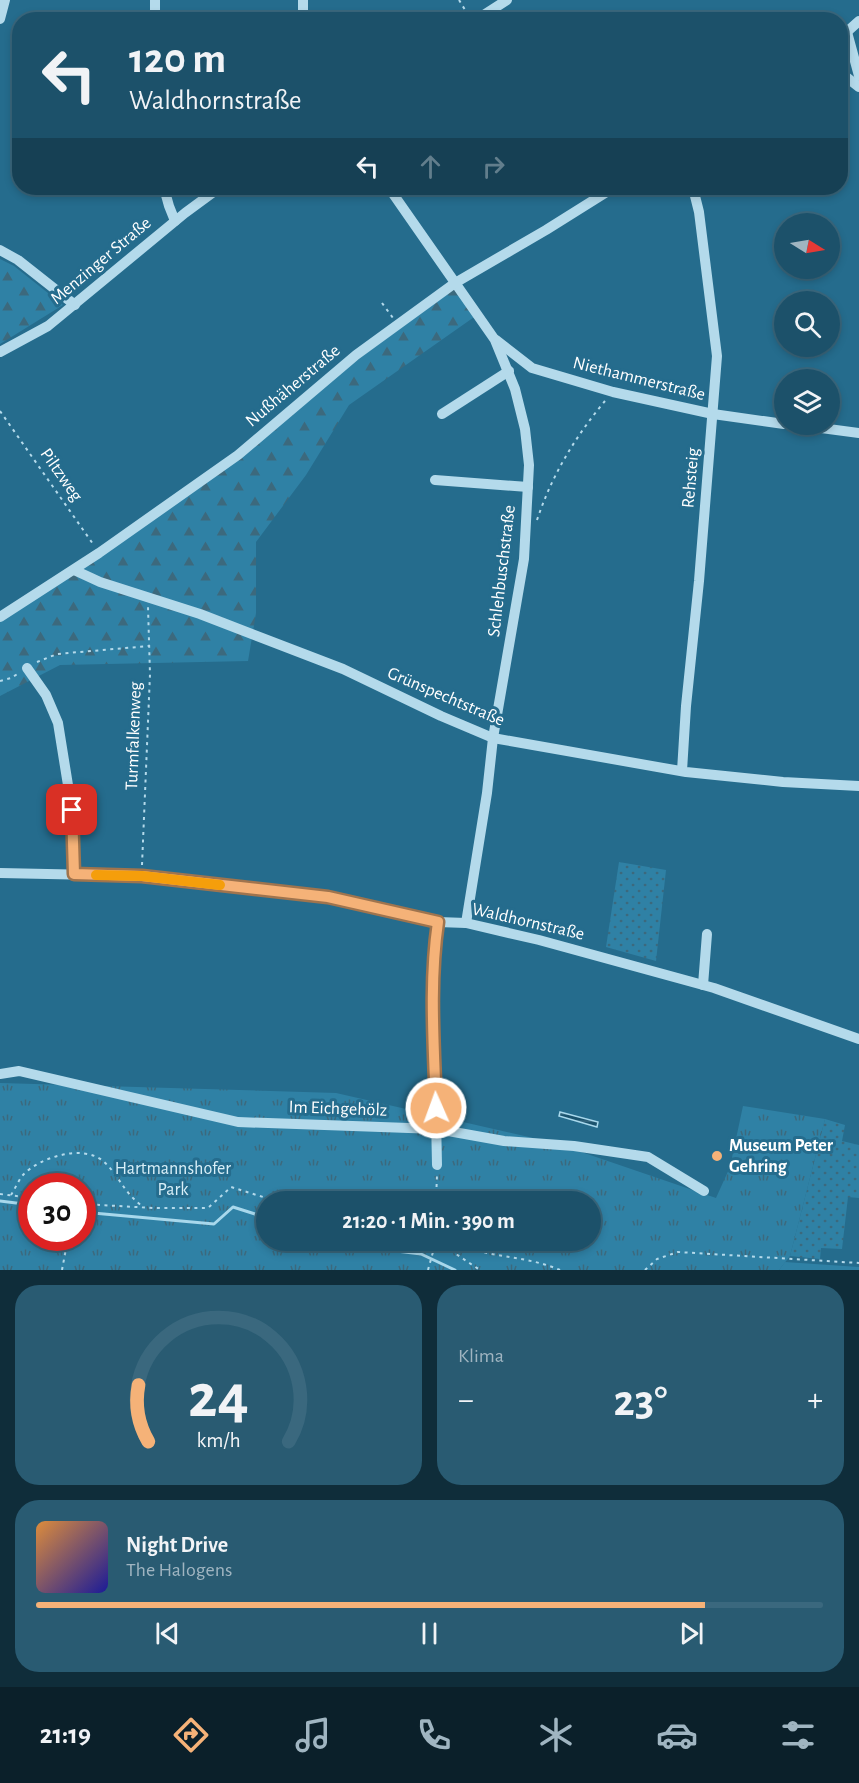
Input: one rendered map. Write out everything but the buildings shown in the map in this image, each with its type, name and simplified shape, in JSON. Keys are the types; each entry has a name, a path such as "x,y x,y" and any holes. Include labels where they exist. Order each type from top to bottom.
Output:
{"street":[{"path":"0,19 5,0"},
{"path":"482,12 503,1"},
{"path":"848,31 859,21"},
{"path":"848,46 859,76"},
{"path":"166,195 175,221"},
{"name":"Menzinger Straße","path":"0,352 48,326 210,195"},
{"name":"Schlehbuschstraße","path":"394,195 495,340 515,389 525,429 529,465 524,559 493,738 487,793 466,923"},
{"name":"Nußhäherstraße","path":"0,617 99,553 238,455 356,355 455,283 602,195"},
{"name":"Rehsteig","path":"682,771 717,356 699,212 695,195"},
{"path":"0,250 18,260 75,305"},
{"name":"Niethammerstraße","path":"495,340 532,368 613,392 713,414 774,423"},
{"path":"442,414 509,371"},
{"path":"840,430 859,433"},
{"path":"435,480 528,487"},
{"name":"Grünspechtstraße","path":"74,570 100,582 252,633 344,669 441,716 493,738 682,771 783,782 859,786"},
{"path":"27,668 46,695 58,723 72,810 74,874"},
{"name":"Waldhornstraße","path":"0,873 142,876 328,897 438,922 466,923 539,940 703,985 859,1039"},
{"path":"437,1165 434,1022 435,946 438,922"},
{"path":"703,985 708,933"},
{"name":"Im Eichgehölz","path":"0,1074 19,1071 238,1122 437,1130 504,1141 574,1146 648,1157 704,1191"}],"path":[{"path":"459,0 468,12"},
{"path":"382,303 390,313"},
{"path":"537,522 552,482 565,456 590,419 613,392"},
{"name":"Piltzweg","path":"0,411 99,553"},
{"name":"Turmfalkenweg","path":"142,876 150,674 147,598"},
{"path":"0,681 11,678 39,661 57,654 149,646"},
{"path":"11,1195 23,1175 38,1164 73,1152 91,1154 102,1161 132,1198 144,1208"},
{"path":"436,1191 437,1165"},
{"path":"96,1205 208,1208 231,1187 256,1195"},
{"path":"0,1194 18,1196"},
{"path":"62,1270 66,1251"},
{"path":"428,1270 433,1251"},
{"path":"449,1251 480,1270"},
{"path":"477,1251 544,1263 560,1270"},
{"path":"645,1270 657,1259 678,1252 859,1263"}],"green space":[{"path":"0,259 14,266 63,305 0,344"},
{"path":"455,283 477,315 349,405 306,475 256,542 256,613 248,661 60,665 0,696 0,617 238,455"},
{"path":"619,862 666,870 656,961 606,947"},
{"name":"Hartmannshofer Park","path":"0,1083 336,1093 555,1143 716,1198 730,1167 743,1106 825,1119 790,1256 779,1270 0,1270"},
{"path":"825,1119 845,1125 842,1141 859,1145 859,1198 848,1197 842,1249 821,1248 820,1259 790,1256"},
{"path":"785,1262 859,1267 859,1270 779,1270"}],"shaded area":[{"path":"560,1112 598,1122 597,1127 559,1116"}],"waterway":[{"path":"0,1201 18,1203"},
{"path":"96,1213 214,1224 233,1207 256,1215"},
{"path":"396,1251 421,1254 455,1270"}],"slow traffic":[{"path":"96,875 142,876 220,885"}],"place":[{"name":"Museum Peter Gehring","path":"717,1156"}],"route":[{"path":"72,810 74,874 142,876 328,897 438,922 434,984 436,1108"}]}
